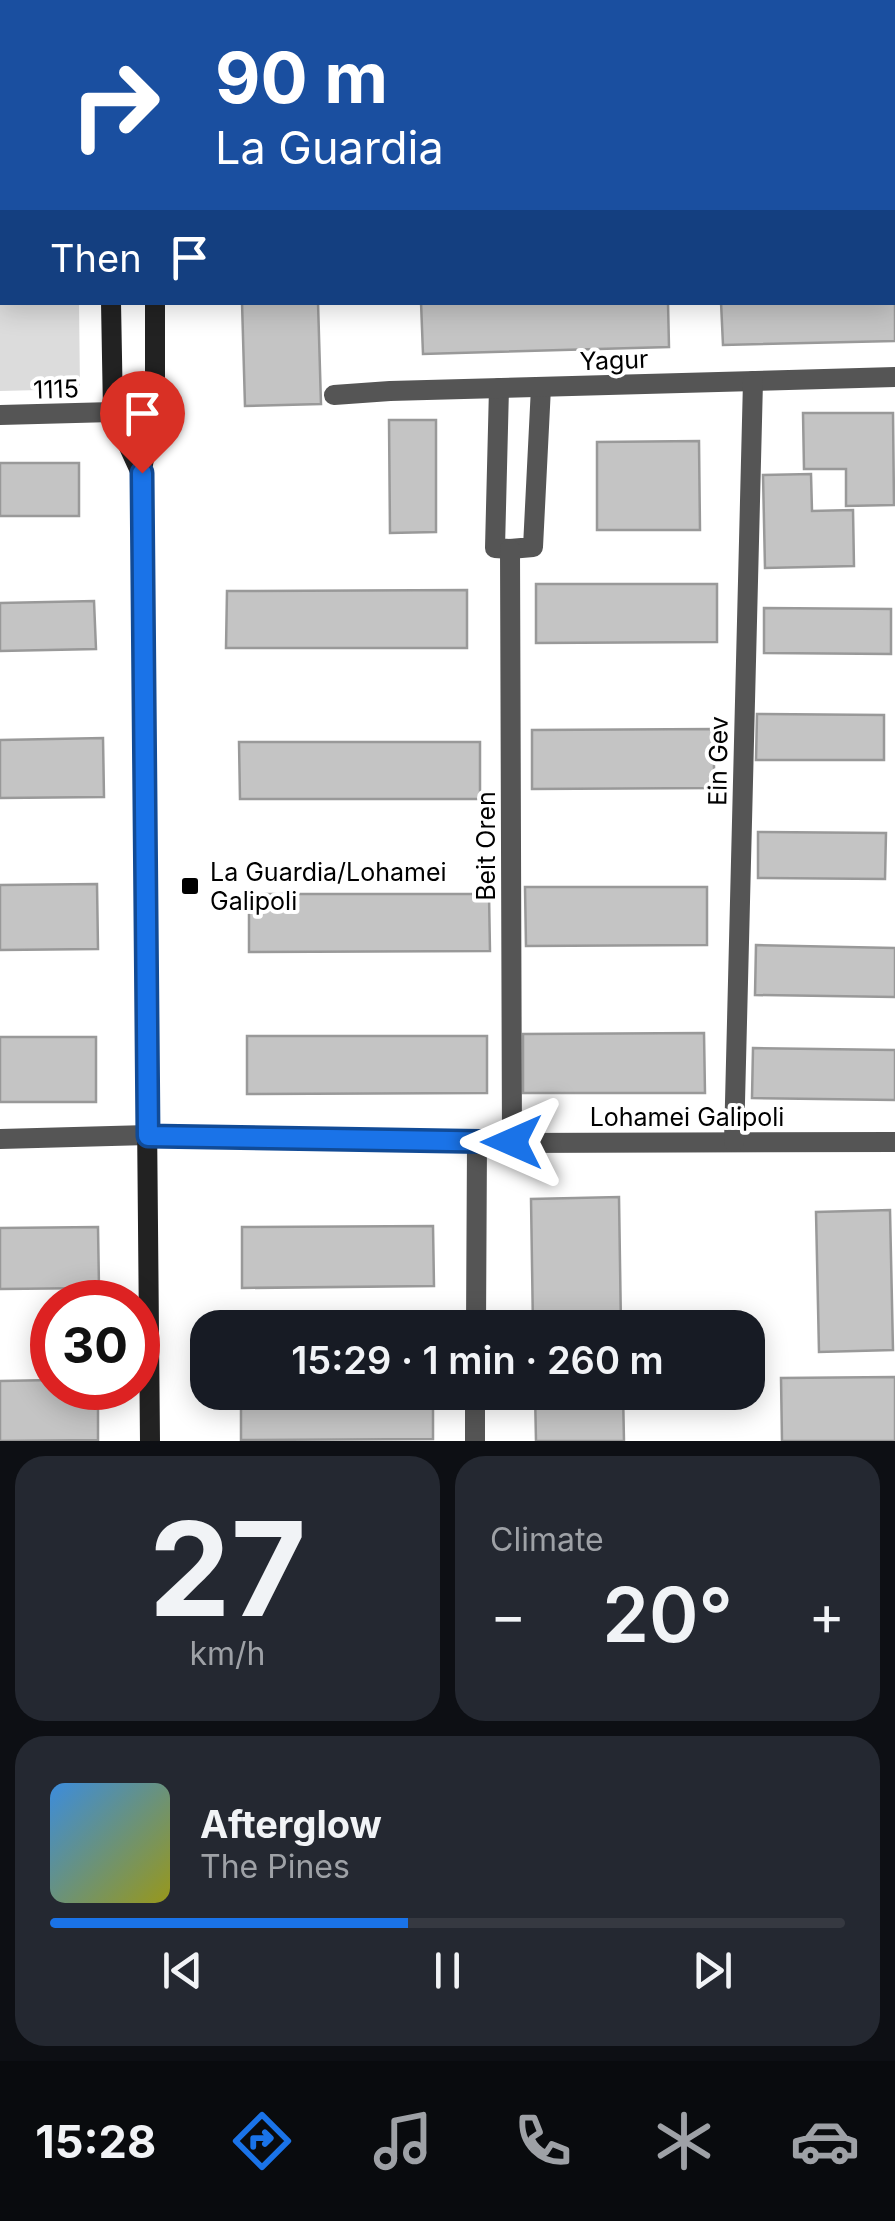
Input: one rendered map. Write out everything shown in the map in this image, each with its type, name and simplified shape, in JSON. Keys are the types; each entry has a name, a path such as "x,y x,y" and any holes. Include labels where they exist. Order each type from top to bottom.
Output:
{"main road":[{"path":"110,305 113,412 142,473"},
{"path":"150,1441 142,473 155,409 155,305"}],"street":[{"name":"Yagur","path":"334,395 895,377"},
{"name":"Ein Gev","path":"734,1142 753,381"},
{"path":"510,550 533,547 541,387"},
{"name":"Beit Oren","path":"500,388 495,548 510,550 512,1142"},
{"name":"1115","path":"0,416 113,412"},
{"name":"Lohamei Galipoli","path":"0,1139 148,1136 477,1142 895,1142"},
{"path":"476,1310 477,1142"},
{"path":"475,1410 475,1441"}],"shaded area":[{"path":"0,305 79,305 80,389 0,391"}],"building":[{"path":"242,305 318,305 321,404 245,406"},
{"path":"421,305 668,305 669,347 423,354"},
{"path":"721,305 895,305 895,341 723,345"},
{"path":"803,413 893,413 894,505 846,506 846,469 804,469"},
{"path":"389,420 436,420 436,532 390,533"},
{"path":"699,441 700,530 597,530 597,442"},
{"path":"0,463 79,463 79,516 0,516"},
{"path":"811,474 812,511 853,510 854,566 765,568 763,475"},
{"path":"536,584 717,584 717,642 536,643"},
{"path":"467,590 467,648 226,648 227,591"},
{"path":"94,601 96,649 0,651 0,603"},
{"path":"764,608 891,609 891,654 764,653"},
{"path":"757,714 884,715 884,760 756,760"},
{"path":"714,729 714,788 532,789 532,730"},
{"path":"103,738 104,797 0,798 0,740"},
{"path":"239,742 480,742 480,799 240,799"},
{"path":"758,832 886,833 885,879 758,878"},
{"path":"97,884 98,949 0,950 0,885"},
{"path":"525,887 707,887 707,945 526,946"},
{"path":"249,894 489,894 490,951 249,952"},
{"path":"756,945 895,948 895,997 755,995"},
{"path":"704,1033 705,1093 523,1093 523,1034"},
{"path":"247,1036 487,1036 487,1093 247,1094"},
{"path":"0,1037 96,1037 96,1102 0,1102"},
{"path":"753,1048 895,1050 895,1100 752,1098"},
{"path":"619,1197 621,1310 533,1310 531,1199"},
{"path":"890,1210 893,1350 819,1352 816,1212"},
{"path":"433,1226 434,1286 242,1288 242,1227"},
{"path":"98,1227 99,1280 30,1280 30,1289 0,1289 0,1228"},
{"path":"895,1377 895,1441 782,1441 781,1378"},
{"path":"30,1380 30,1410 98,1410 98,1440 0,1441 0,1381"},
{"path":"241,1410 433,1410 433,1439 241,1440"},
{"path":"535,1410 623,1410 624,1441 536,1441"}],"place":[{"name":"La Guardia/Lohamei Galipoli","path":"190,886"}],"route":[{"path":"142,473 148,1136 512,1142"}]}
